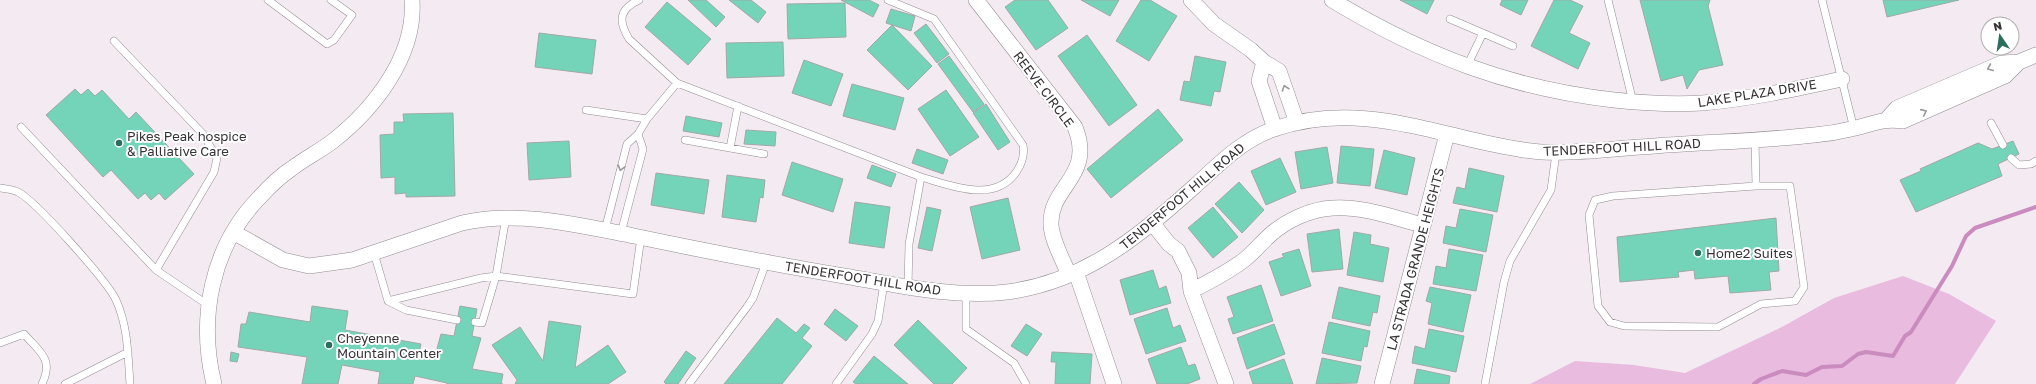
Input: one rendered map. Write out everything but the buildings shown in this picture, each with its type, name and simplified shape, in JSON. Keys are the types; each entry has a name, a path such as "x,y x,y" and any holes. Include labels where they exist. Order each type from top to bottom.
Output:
{"street":[{"path":"214,384 208,351 208,305 215,273 222,251 246,212 259,198 289,170 346,130 382,89 404,51 412,18 412,0"},
{"name":"REEVE CIRCLE","path":"976,0 1075,127 1080,140 1080,159 1055,206 1052,215 1053,233 1073,273 1114,384"},
{"path":"1191,0 1214,24 1251,50 1264,62 1279,71 1298,123"},
{"name":"LAKE PLAZA DRIVE","path":"1332,0 1414,44 1467,66 1519,83 1579,96 1633,102 1700,103 1728,100 1842,79"},
{"name":"TENDERFOOT HILL ROAD","path":"233,232 283,260 309,266 352,260 462,223 479,219 517,216 605,230 766,262 908,287 966,293 1006,292 1032,288 1073,273 1118,250 1153,224 1229,155 1244,144 1275,129 1298,123 1324,118 1359,117 1514,149 1556,152 1802,136 1854,129 1887,119 1903,121 2005,76 2019,62 2036,55"},
{"path":"1264,62 1259,81 1275,129"},
{"name":"LA STRADA GRANDE HEIGHTS","path":"1382,384 1447,134"},
{"path":"1191,291 1232,269 1246,259 1280,227 1293,219 1321,210 1333,208 1352,208 1423,225"},
{"path":"1153,224 1169,244 1170,255 1181,278 1191,291 1226,384"}],"lane":[{"path":"268,0 327,44 334,40 352,15 331,0"},
{"path":"640,0 631,4 624,10 621,20 624,31 629,39 677,83 922,178 966,190 995,188 1007,183 1020,166 1023,158 1023,145 934,19 888,0"},
{"path":"1608,0 1633,102"},
{"path":"1822,0 1854,129"},
{"path":"1450,18 1513,46"},
{"path":"1467,66 1483,33"},
{"path":"114,41 204,134 217,158 214,172 156,270"},
{"path":"605,230 627,144 638,134 647,119 677,83"},
{"path":"730,148 738,106"},
{"path":"586,110 647,119"},
{"path":"1991,123 2003,145"},
{"path":"21,127 156,270 208,305"},
{"path":"621,233 643,149 638,134"},
{"path":"1756,139 1756,186"},
{"path":"685,140 764,154"},
{"path":"1485,384 1504,282 1510,261 1551,190 1556,152"},
{"path":"2011,158 2019,165 2031,164 2036,161"},
{"path":"908,287 909,244 922,178"},
{"path":"1756,186 1790,186 1804,287 1795,301 1761,304 1718,327 1624,326 1610,322 1598,306 1589,215 1595,200 1613,196 1756,186"},
{"path":"0,188 18,192 40,210 95,271 116,299 125,328 130,384"},
{"path":"475,322 482,322 496,276 506,216"},
{"path":"388,301 481,278 496,276 633,294 641,237"},
{"path":"374,253 388,301 406,310 457,320"},
{"path":"689,384 753,298 766,262"},
{"path":"836,384 872,334 878,321 884,283"},
{"path":"966,293 966,329 1014,363 1026,384"},
{"path":"0,343 24,334 45,358 47,372 42,384"},
{"path":"65,384 128,352"}],"shaded area":[{"path":"1903,276 1949,294 1996,321 1955,384 1530,384 1575,361 1634,365 1685,373 1780,328 1834,298"}],"waterway":[{"path":"1754,384 1761,379 1782,371 1806,375 1822,367 1842,366 1858,354 1866,352 1893,356 1905,336 1911,332 1952,266 1966,236 1975,228 2036,207"}],"place":[{"name":"Pikes Peak hospice & Palliative Care","path":"119,143"},
{"name":"Home2 Suites","path":"1698,253"},
{"name":"Cheyenne Mountain Center","path":"329,345"}]}
